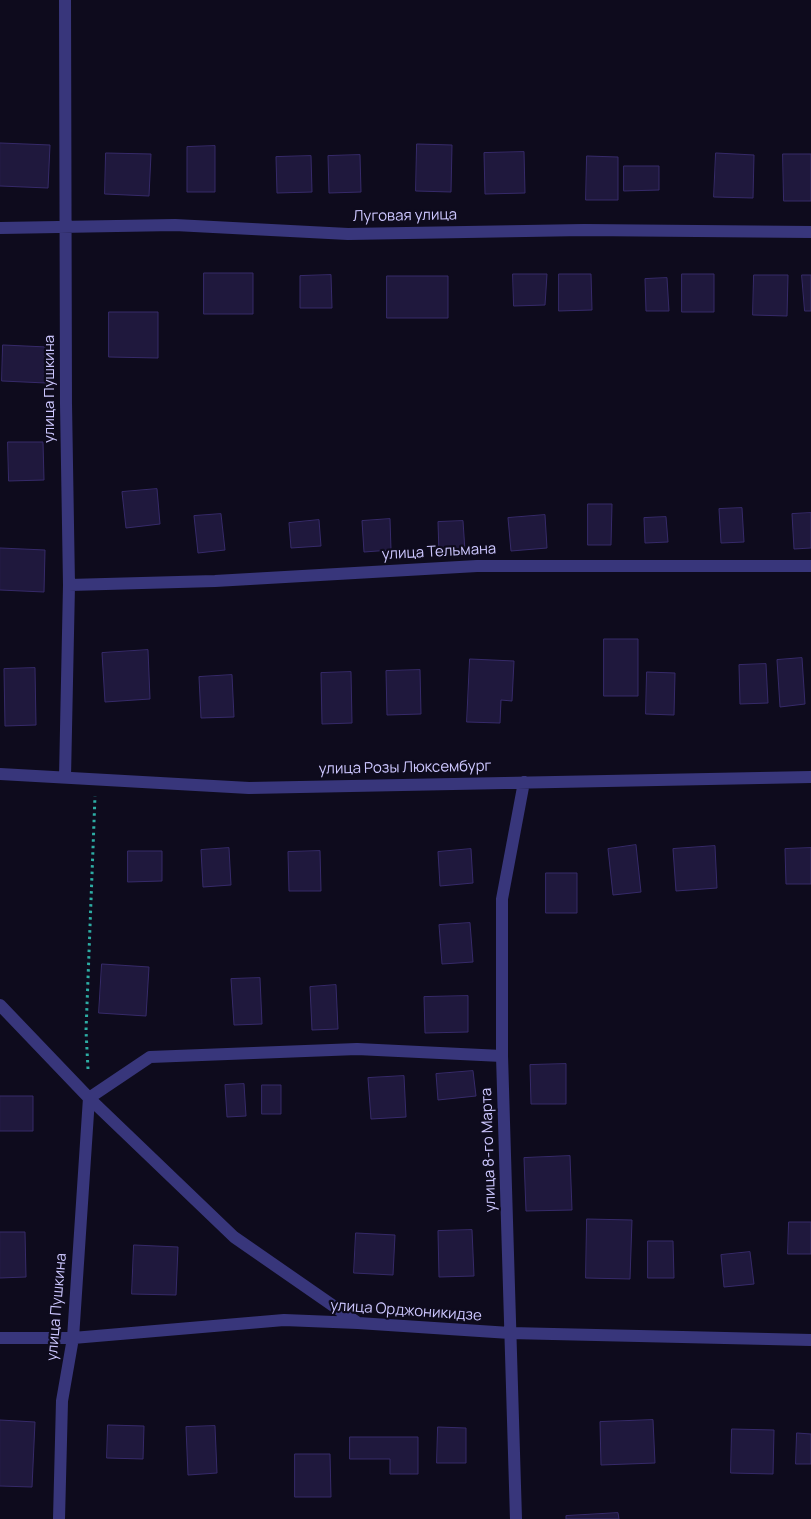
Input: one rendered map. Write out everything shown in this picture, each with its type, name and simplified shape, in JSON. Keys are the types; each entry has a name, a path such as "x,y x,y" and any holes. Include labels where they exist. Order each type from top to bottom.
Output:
{"street":[{"name":"улица Пушкина","path":"65,0 66,394 69,585 65,778"},
{"name":"Луговая улица","path":"0,228 175,225 348,234 584,230 811,232"},
{"name":"улица Тельмана","path":"69,585 215,581 477,566 811,566"},
{"name":"улица Розы Люксембург","path":"0,774 249,788 811,777"},
{"name":"улица 8-го Марта","path":"516,1519 502,1056 502,899 524,782"},
{"path":"0,1005 89,1098 234,1237 358,1323"},
{"path":"89,1098 150,1057 357,1049 502,1056"},
{"name":"улица Пушкина","path":"59,1519 62,1401 73,1338 89,1098"},
{"name":"улица Орджоникидзе","path":"0,1338 73,1338 284,1320 358,1323 510,1334 811,1340"}],"path":[{"path":"89,1098 86,1031 95,779"}],"building":[{"path":"0,143 50,145 48,188 0,186"},
{"path":"417,144 452,145 451,192 416,191"},
{"path":"215,146 215,192 187,192 187,147"},
{"path":"524,152 525,193 485,194 484,153"},
{"path":"106,153 151,154 149,196 105,194"},
{"path":"716,153 754,155 753,198 714,197"},
{"path":"783,154 811,154 811,201 784,201"},
{"path":"360,155 361,192 329,193 328,156"},
{"path":"311,156 312,192 277,193 276,157"},
{"path":"587,156 618,157 618,200 586,200"},
{"path":"624,166 659,166 659,190 624,191"},
{"path":"204,273 253,273 253,314 204,314"},
{"path":"513,274 547,274 545,305 514,306"},
{"path":"559,274 591,274 592,310 559,311"},
{"path":"682,274 714,274 714,312 682,312"},
{"path":"331,275 332,308 300,308 300,276"},
{"path":"754,275 788,275 787,316 753,315"},
{"path":"802,275 811,275 811,311 805,311"},
{"path":"387,276 448,276 448,318 387,318"},
{"path":"667,278 669,311 646,311 645,279"},
{"path":"109,312 158,312 158,358 109,357"},
{"path":"3,345 47,347 46,383 2,381"},
{"path":"8,442 43,442 44,480 9,481"},
{"path":"157,489 160,524 126,528 122,492"},
{"path":"588,504 612,504 611,545 588,545"},
{"path":"742,508 744,542 721,543 719,509"},
{"path":"811,513 811,548 794,549 792,514"},
{"path":"221,514 225,550 198,553 194,516"},
{"path":"545,515 547,548 511,551 508,518"},
{"path":"666,517 668,542 645,543 644,518"},
{"path":"390,519 391,550 364,552 362,521"},
{"path":"319,520 321,546 291,548 289,523"},
{"path":"463,521 465,551 439,553 438,522"},
{"path":"0,548 45,550 44,592 0,590"},
{"path":"604,639 638,639 638,696 604,696"},
{"path":"148,650 150,699 105,702 102,653"},
{"path":"802,658 805,704 780,707 777,660"},
{"path":"470,659 514,661 512,701 501,700 500,723 467,722"},
{"path":"766,664 768,703 740,704 739,665"},
{"path":"35,668 36,725 5,726 4,669"},
{"path":"420,670 421,714 387,715 386,671"},
{"path":"351,672 352,723 322,724 321,673"},
{"path":"647,672 675,673 674,715 646,714"},
{"path":"232,675 234,717 201,718 199,677"},
{"path":"636,845 641,892 613,895 608,849"},
{"path":"715,846 717,888 676,891 673,849"},
{"path":"229,848 231,885 203,887 201,850"},
{"path":"811,848 811,884 786,884 785,849"},
{"path":"471,849 473,883 440,886 438,852"},
{"path":"128,851 162,851 162,881 128,882"},
{"path":"320,851 321,891 289,891 288,852"},
{"path":"546,873 577,873 577,913 546,913"},
{"path":"470,923 473,962 442,964 439,925"},
{"path":"102,964 149,967 146,1016 99,1013"},
{"path":"260,978 262,1024 234,1025 231,979"},
{"path":"336,985 338,1029 312,1030 310,987"},
{"path":"468,996 468,1032 425,1033 424,997"},
{"path":"566,1064 566,1104 531,1104 530,1065"},
{"path":"473,1071 476,1096 438,1100 436,1074"},
{"path":"404,1076 406,1117 371,1119 368,1078"},
{"path":"244,1084 246,1116 227,1117 225,1085"},
{"path":"262,1085 281,1085 281,1114 262,1114"},
{"path":"0,1096 33,1096 33,1131 0,1131"},
{"path":"570,1156 572,1210 526,1211 524,1158"},
{"path":"587,1219 632,1220 630,1279 586,1278"},
{"path":"789,1222 811,1222 811,1254 788,1254"},
{"path":"472,1230 474,1276 439,1277 438,1231"},
{"path":"0,1232 25,1232 26,1277 0,1278"},
{"path":"356,1233 395,1235 393,1275 354,1273"},
{"path":"648,1241 673,1241 674,1278 648,1278"},
{"path":"134,1245 178,1247 176,1295 132,1294"},
{"path":"750,1252 754,1284 724,1287 721,1255"},
{"path":"0,1420 35,1422 32,1487 0,1486"},
{"path":"653,1420 655,1463 601,1465 600,1422"},
{"path":"108,1425 144,1426 143,1459 107,1458"},
{"path":"215,1426 217,1473 188,1475 186,1427"},
{"path":"438,1427 466,1428 466,1463 437,1463"},
{"path":"732,1429 774,1430 773,1474 731,1473"},
{"path":"797,1433 811,1434 811,1464 796,1464"},
{"path":"350,1437 418,1437 418,1474 390,1474 390,1459 350,1459"},
{"path":"295,1454 330,1454 331,1497 295,1497"},
{"path":"618,1513 619,1519 566,1519 566,1516"}]}
